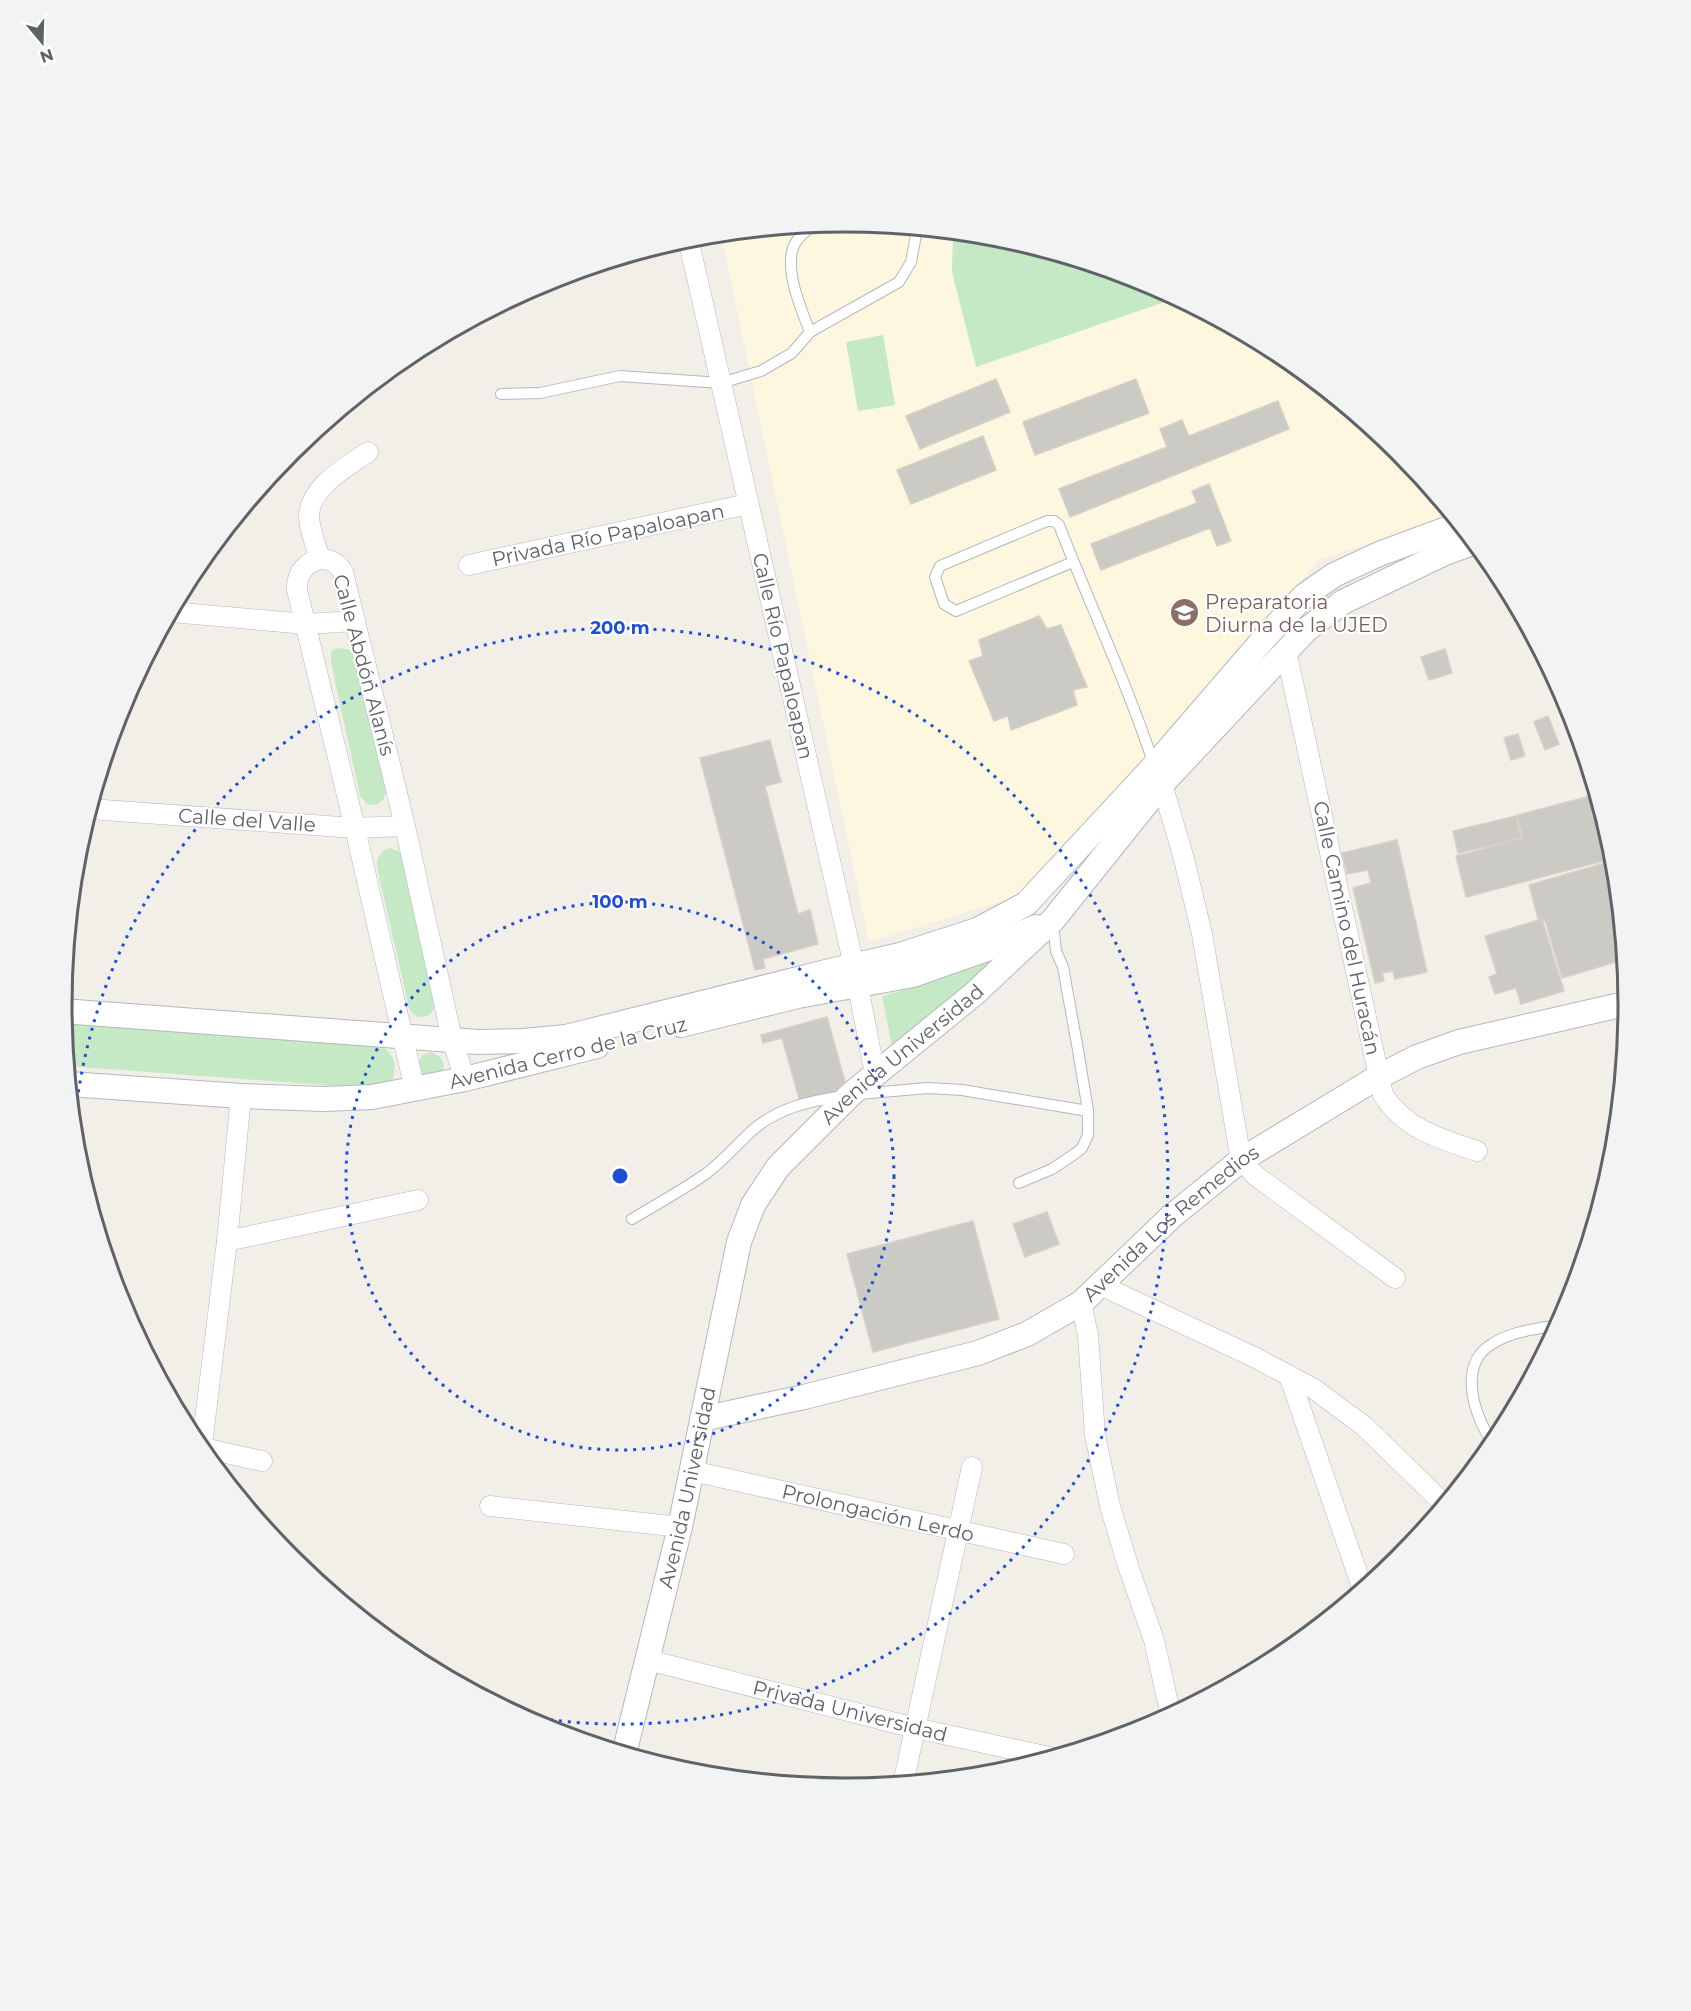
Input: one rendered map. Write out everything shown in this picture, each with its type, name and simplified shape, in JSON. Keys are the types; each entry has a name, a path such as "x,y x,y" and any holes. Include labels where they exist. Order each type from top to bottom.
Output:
{"street":[{"name":"Calle Río Papaloapan","path":"690,248 856,976 875,1074"},
{"path":"320,560 309,516 314,499 333,477 368,452"},
{"name":"Privada Río Papaloapan","path":"469,565 748,504"},
{"name":"Avenida Universidad","path":"626,1747 680,1527 739,1242 753,1205 778,1167 850,1095 974,994 1053,920 1158,775 1268,634 1304,596 1334,575 1378,554 1452,527"},
{"name":"Avenida Universidad","path":"1026,904 1306,630 1343,602 1445,553 1466,545"},
{"name":"Calle Abdón Alanís","path":"415,1090 297,590 298,576 306,564 320,560 336,564 340,568 355,621 405,826 452,1039 465,1079"},
{"path":"180,613 306,624 355,621"},
{"name":"Calle Camino del Huracán","path":"1286,651 1383,1095 1390,1106 1414,1126 1433,1137 1477,1151"},
{"path":"1158,775 1184,859 1202,934 1241,1160 1256,1176 1395,1278"},
{"name":"Calle del Valle","path":"97,809 355,828 405,826"},
{"name":"Avenida Cerro de la Cruz","path":"77,1085 241,1096 324,1099 372,1097 415,1090 798,996 977,930 1026,904"},
{"name":"Avenida Cerro de la Cruz","path":"72,1012 478,1042 524,1041 566,1037 856,976 913,975 987,949 1053,920"},
{"name":"Avenida Los Remedios","path":"702,1419 804,1397 978,1353 1027,1334 1081,1303 1172,1216 1241,1160 1378,1077 1417,1057 1459,1042 1619,1006"},
{"path":"203,1436 227,1241 241,1096"},
{"path":"227,1241 418,1200"},
{"path":"1100,1285 1289,1375 1344,1410 1439,1501"},
{"path":"1081,1303 1088,1335 1095,1435 1110,1506 1154,1640 1169,1708"},
{"path":"1289,1375 1360,1583"},
{"path":"213,1450 262,1461"},
{"path":"905,1776 972,1467"},
{"name":"Prolongación Lerdo","path":"692,1471 1064,1554"},
{"path":"490,1506 680,1527"},
{"name":"Privada Universidad","path":"648,1659 915,1728 1038,1755"}],"lane":[{"path":"803,234 793,248 792,255 795,291 810,332"},
{"path":"501,394 540,393 620,376 721,383 761,371 792,353 810,332 898,282 911,262 916,236"},
{"path":"1074,562 956,611 944,604 935,577 940,567 1054,520 1059,525 1133,704 1158,775"},
{"path":"1018,1183 1052,1169 1082,1148 1088,1135 1088,1111 1063,968 1056,951 1053,920"},
{"path":"632,1219 707,1173 754,1128 772,1116 792,1106 812,1101 850,1095 928,1089 962,1090 1088,1111"},
{"path":"1489,1435 1474,1402 1473,1369 1489,1344 1514,1333 1549,1327"}],"shaded area":[{"path":"846,232 946,239 1046,258 1142,291 1232,336 1275,362 1316,392 1356,424 1392,459 1445,517 1319,560 1029,893 869,942 723,243 795,234"}],"green space":[{"path":"953,240 1046,258 1094,273 1165,302 976,367 952,272"},
{"path":"883,335 895,405 858,411 846,342"},
{"path":"337,648 352,650 387,789 383,800 376,805 367,804 360,796 331,662 331,652"},
{"path":"390,848 400,852 403,857 436,1005 427,1016 423,1017 415,1015 409,1008 377,867 380,855"},
{"path":"989,962 991,965 893,1050 882,996"},
{"path":"73,1021 379,1044 393,1059 393,1079 366,1088 75,1067"},
{"path":"432,1052 441,1058 444,1066 442,1072 423,1076 418,1063 422,1055"}],"building":[{"path":"996,379 1010,412 920,449 906,416"},
{"path":"1136,379 1149,413 1035,455 1023,422"},
{"path":"1278,401 1289,429 1070,517 1059,489 1167,447 1160,429 1182,420 1189,436"},
{"path":"983,436 996,470 911,504 897,470"},
{"path":"1209,484 1231,541 1217,546 1210,528 1101,570 1091,544 1197,503 1192,491"},
{"path":"1039,616 1047,629 1061,625 1087,687 1073,690 1077,705 1011,730 1008,716 994,721 969,661 983,656 979,640"},
{"path":"1445,649 1452,673 1429,680 1421,657"},
{"path":"1548,716 1559,744 1545,750 1534,722"},
{"path":"1518,734 1525,756 1511,760 1504,738"},
{"path":"770,740 781,782 765,786 798,914 810,910 818,944 763,959 765,968 755,970 700,758"},
{"path":"1590,796 1605,861 1466,897 1456,856 1523,838 1517,815"},
{"path":"1516,816 1521,838 1458,853 1453,831"},
{"path":"1397,840 1427,972 1395,979 1393,971 1382,973 1384,981 1375,983 1353,888 1371,883 1368,870 1347,874 1342,853"},
{"path":"1605,863 1617,962 1562,978 1545,920 1539,922 1529,885"},
{"path":"1542,919 1564,991 1521,1004 1516,988 1495,994 1489,977 1497,974 1485,936"},
{"path":"827,1017 847,1089 800,1102 782,1038 763,1043 761,1035"},
{"path":"1047,1212 1059,1244 1025,1257 1013,1224"},
{"path":"973,1221 999,1319 873,1352 847,1254"}],"place":[{"name":"Preparatoria Diurna de la UJED","path":"1184,613"}]}
